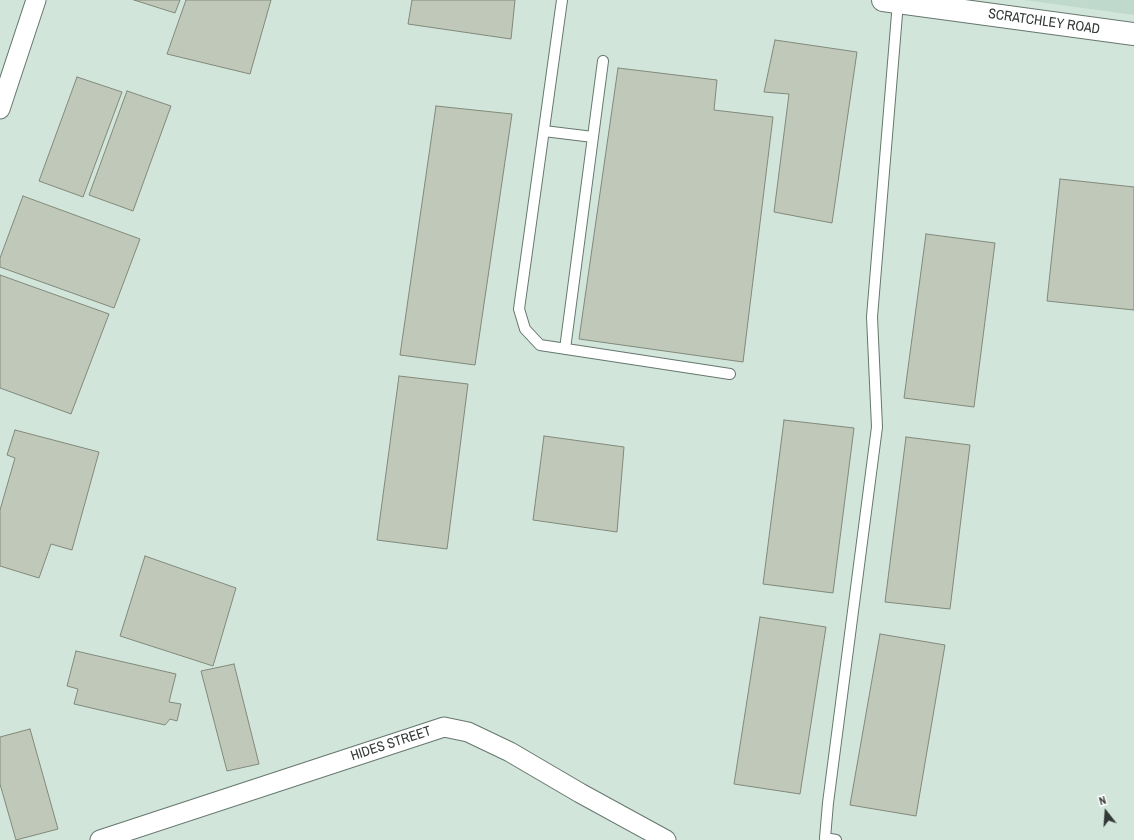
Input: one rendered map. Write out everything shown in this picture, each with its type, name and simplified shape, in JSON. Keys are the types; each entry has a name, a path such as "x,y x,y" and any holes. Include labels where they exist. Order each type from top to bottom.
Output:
{"main road":[{"name":"SCRATCHLEY ROAD","path":"890,1 1134,34"}],"street":[{"path":"0,109 36,0"},
{"name":"HIDES STREET","path":"100,840 444,727 468,732 510,752 580,793 666,840"}],"lane":[{"path":"562,0 520,309 525,329 540,344 730,374"},
{"path":"836,840 825,838 828,803 877,427 872,318 890,1"},
{"path":"565,349 603,61"},
{"path":"544,131 593,137"}],"shaded area":[{"path":"1024,0 1134,0 1134,15"}],"building":[{"path":"134,0 180,0 175,13"},
{"path":"186,0 271,0 250,74 167,54"},
{"path":"412,0 515,0 511,39 408,24"},
{"path":"775,40 857,52 832,223 774,212 789,94 764,92"},
{"path":"618,68 717,80 714,110 773,117 743,362 579,339"},
{"path":"77,77 122,92 83,197 39,181"},
{"path":"127,91 171,106 133,211 89,195"},
{"path":"436,106 512,114 475,365 400,355"},
{"path":"1060,179 1134,187 1134,310 1047,301"},
{"path":"23,196 140,239 114,308 0,267 0,258"},
{"path":"926,234 995,243 974,407 904,398"},
{"path":"0,275 109,314 71,414 0,388"},
{"path":"399,376 468,384 447,549 377,540"},
{"path":"784,420 854,428 833,593 763,584"},
{"path":"15,430 99,452 72,550 51,544 39,578 0,566 0,510 15,458 7,455"},
{"path":"544,436 624,447 617,532 533,520"},
{"path":"906,437 970,445 950,609 885,602"},
{"path":"145,556 236,588 213,666 120,636"},
{"path":"760,617 826,627 800,794 734,784"},
{"path":"880,634 945,645 916,816 850,805"},
{"path":"76,651 176,674 169,702 181,704 177,721 170,719 165,725 74,704 78,689 67,686"},
{"path":"234,664 259,764 227,771 201,671"},
{"path":"30,729 58,829 16,840 0,784 0,737"}]}
